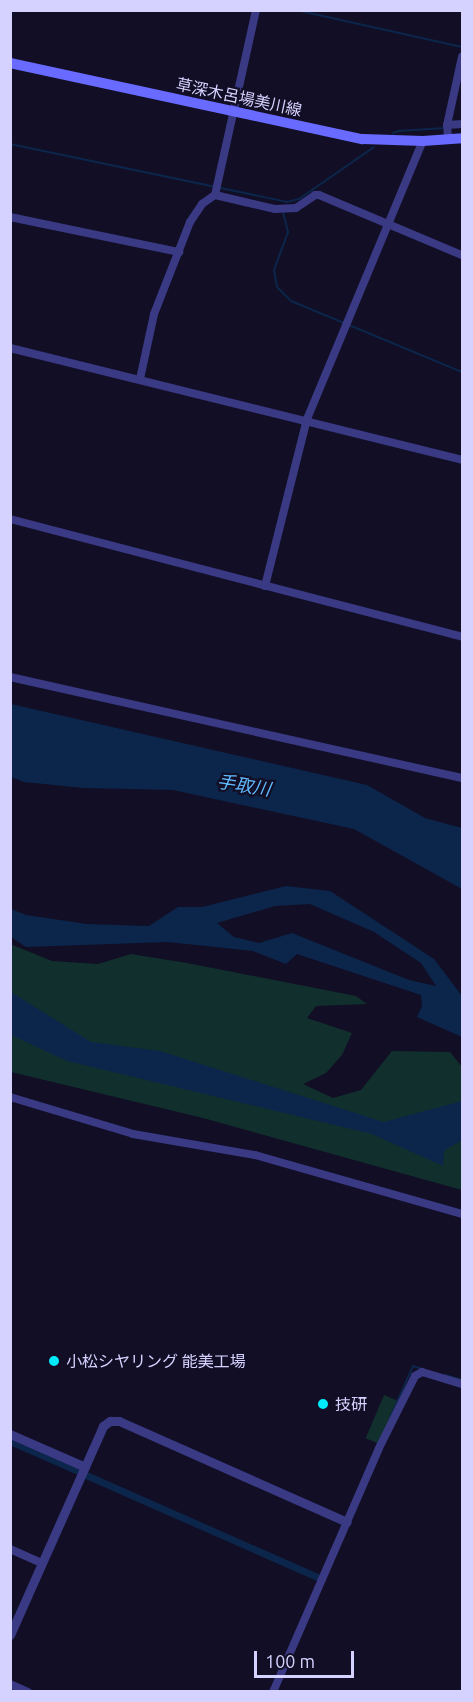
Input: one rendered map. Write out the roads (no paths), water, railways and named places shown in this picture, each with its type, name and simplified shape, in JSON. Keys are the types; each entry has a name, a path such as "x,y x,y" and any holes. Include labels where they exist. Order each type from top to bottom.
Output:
{"main road":[{"name":"草深木呂場美川線","path":"10,63 363,139 423,141 447,131 462,138"}],"street":[{"path":"140,379 154,315 195,212 216,191 256,10"},
{"path":"447,131 462,57"},
{"path":"447,131 462,124"},
{"path":"265,586 308,423 423,141"},
{"path":"216,191 274,208 296,208 315,195 462,255"},
{"path":"10,217 179,252"},
{"path":"10,348 462,460"},
{"path":"10,519 462,637"},
{"path":"10,677 462,778"},
{"path":"10,1097 133,1134 255,1155 462,1214"},
{"path":"273,1692 379,1448 416,1376 422,1372 462,1384"},
{"path":"10,1635 103,1426 110,1421 119,1421 347,1522"},
{"path":"10,1434 85,1467"},
{"path":"10,1549 42,1563"},
{"path":"10,1684 28,1692"}],"water":[{"name":"手取川","path":"11,704 367,785 425,818 462,828 462,889 354,829 173,790 84,788 24,782 11,777"},
{"path":"286,886 330,891 434,959 462,996 462,1037 417,1017 422,1006 421,995 297,954 286,964 253,951 168,942 26,947 11,937 11,909 26,915 87,924 149,926 178,907 202,907","holes":["310,904 374,932 421,963 436,986 409,980 292,933 259,943 234,937 217,923 275,906"]},
{"path":"11,992 91,1042 160,1051 384,1122 462,1101 462,1140 444,1151 443,1166 372,1134 67,1061 11,1035"}],"waterway":[{"path":"296,10 462,47"},
{"path":"393,133 445,128"},
{"path":"10,144 287,202 299,199 374,147"},
{"path":"283,212 288,232 274,270 277,287 291,301 344,323"},
{"path":"349,325 462,372"},
{"path":"390,1418 413,1366 422,1369"},
{"path":"445,1375 462,1380"},
{"path":"10,1441 76,1470"},
{"path":"86,1475 320,1578"}],"place":[{"name":"小松シヤリング 能美工場","path":"54,1361"},
{"name":"技研","path":"323,1404"}]}
